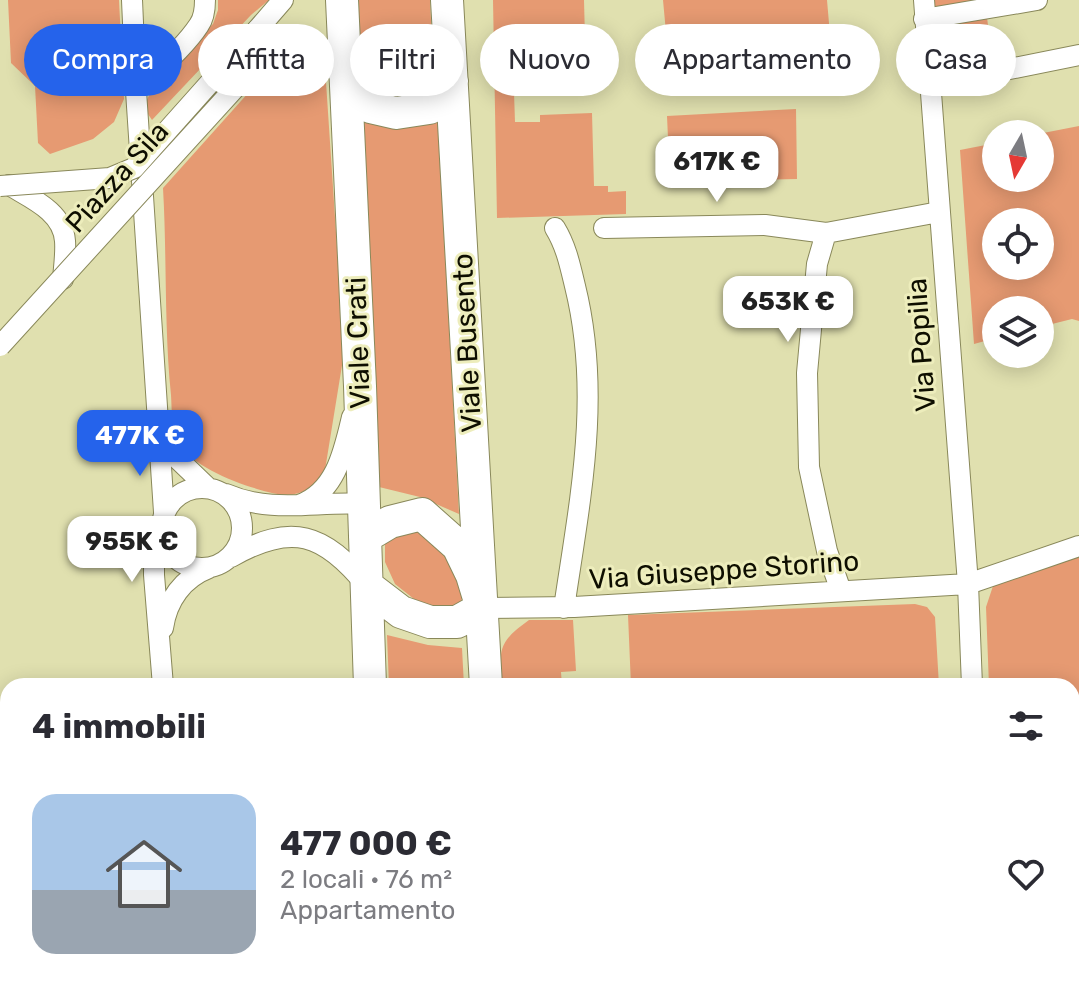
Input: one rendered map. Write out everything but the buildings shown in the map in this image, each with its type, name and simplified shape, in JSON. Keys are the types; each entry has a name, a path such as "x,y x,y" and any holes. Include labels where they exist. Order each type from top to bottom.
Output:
{"main road":[{"name":"Viale Crati","path":"342,0 370,678"},
{"name":"Viale Busento","path":"447,0 448,24"},
{"path":"357,96 370,107 396,113 429,108 439,96"},
{"name":"Viale Busento","path":"453,96 486,678"},
{"path":"364,504 396,507 422,514 458,546 472,575 482,608 457,622 430,622 401,612 367,586"},
{"path":"365,537 390,522 422,514"}],"street":[{"path":"132,0 133,24"},
{"path":"182,45 201,23 205,0"},
{"name":"Piazza Sila","path":"4,186 110,178 134,168 283,0"},
{"path":"924,10 1037,0"},
{"name":"Piazza Sila","path":"0,346 275,44 295,40 317,47 332,63 347,88"},
{"path":"1016,68 1079,55"},
{"path":"136,96 160,442 162,537 167,549 185,565 197,568 218,564 236,549 241,537 239,511 232,500 214,490 160,442"},
{"name":"Via Popilia","path":"931,96 968,584 972,678"},
{"path":"4,186 47,208 58,221 65,238 63,279"},
{"path":"604,228 765,225 826,233 939,212"},
{"path":"555,228 564,242 581,309 589,386 586,456 564,608"},
{"path":"826,233 817,264 807,373 809,467 827,551 841,591"},
{"path":"295,506 319,494 335,472 360,386"},
{"path":"162,678 154,566 163,518 172,501 182,492 195,488 214,490 254,504 364,504"},
{"path":"160,648 164,620 174,596 190,577 264,541 278,537 306,538 331,549 367,586"},
{"name":"Via Giuseppe Storino","path":"482,608 564,608 968,584 1079,546"}],"shaded area":[{"path":"8,0 119,0 120,24 24,24 24,75 11,63"},
{"path":"218,0 269,0 243,24 213,24"},
{"path":"351,0 430,0 431,24 354,24"},
{"path":"493,0 584,0 585,24 493,24"},
{"path":"663,0 827,0 829,24 665,24"},
{"path":"924,0 985,0 988,24 926,24"},
{"path":"198,38 198,71 182,88 182,56"},
{"path":"36,96 124,96 114,122 93,139 50,154 38,143"},
{"path":"149,96 175,96 152,120 144,108"},
{"path":"246,96 327,96 344,353 325,470 308,489 294,494 277,494 232,480 195,460 176,438 167,343 163,188"},
{"path":"495,96 514,96 515,122 540,122 540,115 592,113 594,186 608,186 608,192 626,191 626,214 497,218"},
{"path":"796,109 797,179 670,182 667,116"},
{"path":"438,118 459,514 420,497 379,487 359,121 400,128"},
{"path":"1079,126 1079,321 1072,319 1054,324 1054,296 982,296 982,342 974,344 960,150 982,146 982,192 1054,192 1054,131"},
{"path":"414,528 435,539 463,584 462,599 458,605 441,609 414,599 395,584 385,562 385,540"},
{"path":"1079,555 1079,678 989,678 986,607 994,583"},
{"path":"915,604 927,607 935,617 939,678 631,678 628,615"},
{"path":"529,620 573,620 576,671 561,672 561,678 501,678 501,655 511,635"},
{"path":"387,635 428,645 462,648 464,678 389,678"}]}
